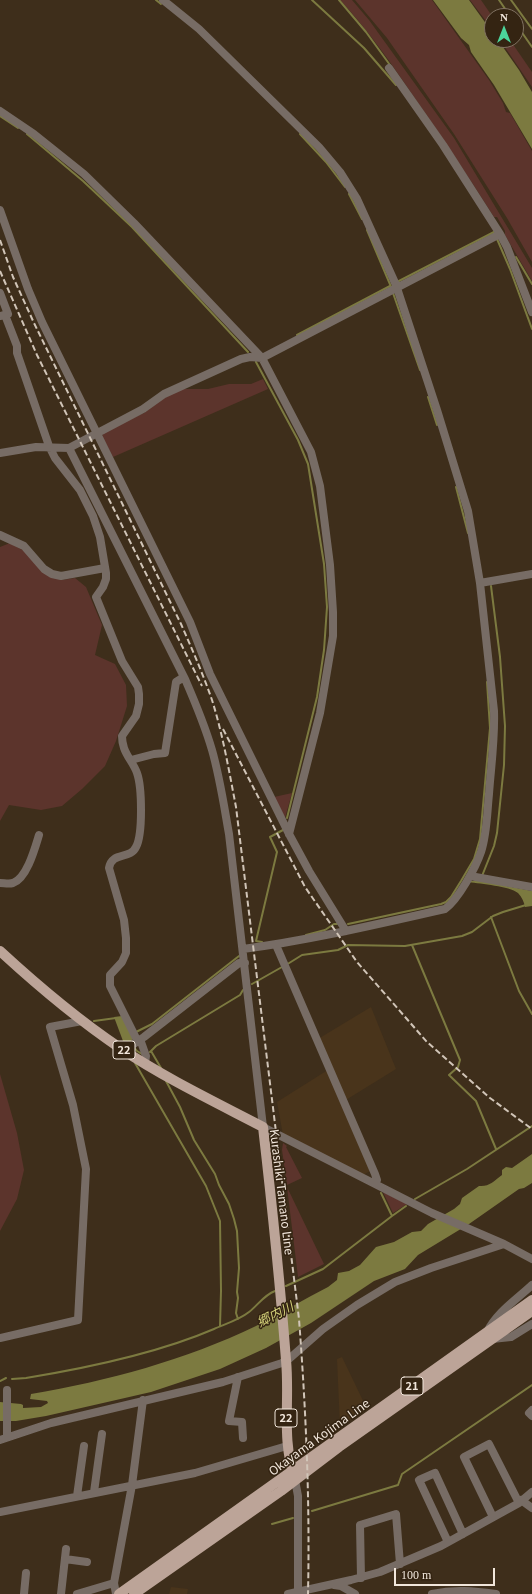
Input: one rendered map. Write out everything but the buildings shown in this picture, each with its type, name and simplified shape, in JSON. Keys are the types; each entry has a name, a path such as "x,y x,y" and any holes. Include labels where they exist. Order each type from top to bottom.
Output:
{"main road":[{"name":"Kurashiki Tamano Line","path":"0,951 44,991 82,1021 133,1040 145,1056 188,1088 263,1127 274,1223 286,1358 287,1446 293,1476"},
{"name":"Okayama Kojima Line","path":"134,1594 184,1554 293,1476 339,1446 489,1336 532,1300"},
{"name":"Okayama Kojima Line","path":"489,1336 532,1311"},
{"name":"Okayama Kojima Line","path":"119,1594 184,1554"}],"street":[{"path":"163,0 199,29 319,147 340,172 357,199 394,287 437,410 468,511 480,583 494,711 494,729 485,830 481,851 468,880 453,902 445,908 346,931 243,949"},
{"path":"389,68 443,145 497,236 508,247 532,312"},
{"path":"0,111 34,134 84,174 134,223 262,358 311,452 316,468 330,565 333,612 330,656 320,713 289,834"},
{"path":"0,210 42,322 190,622 210,674 289,834 309,871 346,931"},
{"path":"0,453 49,446 69,448 143,409 164,394 234,362 250,357 262,358 394,287 497,236"},
{"path":"0,293 8,314 3,316 17,346 17,353 49,446 55,458 80,490 93,516 100,537 106,579 103,587 96,597 122,661 138,687 139,704 136,716 122,736 124,749 137,773 141,788 138,845 131,853 113,859 110,862 110,874 122,912 126,938 126,953 122,962 110,975 109,980 110,986 133,1040 145,1056"},
{"path":"69,448 184,677 206,731 218,772 229,834 263,1127 432,1213 504,1244 532,1259"},
{"path":"0,535 24,546 44,569 52,574 61,576 105,568"},
{"path":"480,583 532,574"},
{"path":"131,760 154,754 165,753 176,682 184,677"},
{"path":"0,883 14,883 20,878 28,865 39,835"},
{"path":"468,880 481,878 532,887"},
{"path":"276,944 375,1174 377,1180 375,1184"},
{"path":"133,1040 239,963 245,963"},
{"path":"0,1338 78,1320 86,1169 73,1106 50,1027 82,1021"},
{"path":"7,1390 5,1436 143,1400 223,1382 286,1358 357,1305 394,1282 504,1244"},
{"path":"532,1285 492,1322 489,1336 510,1337 532,1324"},
{"path":"238,1377 229,1421 242,1422 243,1438"},
{"path":"116,1594 114,1583 132,1484 143,1400"},
{"path":"532,1410 529,1413 532,1416"},
{"path":"94,1492 102,1434"},
{"path":"492,1517 464,1458 489,1444 520,1502 532,1508"},
{"path":"77,1496 84,1446"},
{"path":"0,1512 132,1484 195,1473 287,1446"},
{"path":"448,1542 419,1480 435,1473 463,1534"},
{"path":"293,1476 298,1496 298,1592"},
{"path":"288,1594 327,1584 361,1578 400,1564 463,1534 520,1502 532,1492"},
{"path":"361,1578 360,1525 396,1514 400,1564"},
{"path":"61,1594 66,1549"},
{"path":"65,1559 87,1562"},
{"path":"24,1594 26,1573"},
{"path":"76,1594 114,1583"},
{"path":"327,1584 342,1586 355,1594"},
{"path":"432,1594 455,1590 469,1590 496,1594"}],"shaded area":[{"path":"340,0 352,0 369,20 454,138 532,268 532,281 505,235 505,231 497,217 494,217 445,142 370,35"},
{"path":"355,0 432,0 489,80 503,103 506,112 510,113 532,151 532,262 507,218 454,134 387,38"},
{"path":"433,0 469,0 484,21 484,48 504,48 519,70 532,92 532,149 494,85 471,52 469,45 461,38"},
{"path":"470,0 481,0 486,8 484,8 484,18"},
{"path":"505,48 516,48 532,72 532,87"},
{"path":"263,379 268,389 113,457 102,436 105,431 144,413 167,396 181,389 208,389 229,384 251,384"},
{"path":"10,543 26,552 62,580 75,578 86,587 102,625 95,655 115,664 126,685 127,706 116,741 105,766 82,789 62,806 41,810 9,805 0,821 0,547"},
{"path":"292,793 285,818 274,797"},
{"path":"481,881 532,891 532,906 525,907 521,896 514,891 502,887 469,882"},
{"path":"371,1007 396,1069 341,1103 370,1171 363,1175 283,1135 277,1102 331,1068 318,1039"},
{"path":"122,1016 133,1039 127,1044 123,1041 114,1017"},
{"path":"0,1074 17,1133 24,1170 17,1199 0,1231"},
{"path":"283,1143 287,1146 286,1147 302,1178 287,1185 282,1150"},
{"path":"532,1154 532,1183 519,1189 469,1224 418,1255 405,1269 374,1281 311,1323 266,1348 220,1369 151,1392 46,1416 16,1421 0,1421 0,1402 21,1404 23,1405 23,1408 41,1407 48,1403 47,1401 30,1399 31,1394 89,1383 146,1368 202,1349 256,1326 328,1287 337,1280 338,1273 349,1271 360,1265 376,1247 394,1242 412,1232 421,1231 428,1224 454,1209 460,1204 462,1198 479,1186 489,1185 502,1175 502,1170 506,1167 512,1168"},
{"path":"287,1187 324,1264 298,1277"},
{"path":"383,1192 407,1204 393,1213"},
{"path":"342,1357 367,1409 340,1426 337,1359"},
{"path":"171,1587 188,1589 187,1594 169,1594"}],"waterway":[{"path":"156,0 161,4"},
{"path":"312,0 364,48 396,85"},
{"path":"339,0 366,32 390,65"},
{"path":"499,0 504,8"},
{"path":"511,0 532,29"},
{"path":"524,36 532,47"},
{"path":"0,116 18,128"},
{"path":"27,134 83,181 132,227 248,352"},
{"path":"300,134 326,162 345,187"},
{"path":"349,194 362,219"},
{"path":"367,230 392,289"},
{"path":"397,282 494,232"},
{"path":"497,239 510,269 532,329"},
{"path":"516,257 532,284"},
{"path":"297,335 390,286"},
{"path":"393,293 420,370"},
{"path":"256,362 298,440 308,464 324,564 327,607 324,650 317,697 287,818"},
{"path":"428,397 437,425"},
{"path":"456,487 468,533"},
{"path":"482,876 494,846 497,833 504,765 505,726 500,657 491,586"},
{"path":"348,924 446,902 451,897 474,859 480,839 490,728 487,682"},
{"path":"262,942 256,941 277,852 270,837 283,830"},
{"path":"286,965 302,955 338,950 348,945 405,946 462,936 472,932 493,916 526,905"},
{"path":"491,917 519,991 532,1014"},
{"path":"306,935 325,930 334,924 337,924"},
{"path":"412,945 460,1060 458,1067 449,1075 476,1101 496,1149"},
{"path":"136,1032 152,1024 239,956"},
{"path":"252,984 282,967"},
{"path":"151,1051 156,1046 240,995 243,990"},
{"path":"94,1021 116,1018"},
{"path":"133,1046 142,1054"},
{"path":"150,1052 151,1051 161,1068"},
{"path":"135,1063 206,1186 220,1221 220,1326"},
{"path":"166,1081 180,1107 194,1140 215,1174 229,1204 234,1219 237,1231 239,1268 236,1313 238,1319"},
{"path":"415,1199 467,1169 532,1126"},
{"path":"286,1286 323,1269 392,1216 381,1193"},
{"path":"392,1216 406,1206"},
{"name":"郷内川","path":"12,1379 26,1378 97,1365 169,1346 232,1322 249,1312 268,1295 275,1291"},
{"path":"0,1381 6,1378"},
{"path":"312,1511 398,1485 402,1474 532,1385"},
{"path":"272,1524 293,1518"}],"railway":[{"path":"0,240 13,277 34,323 181,624 209,690 223,740 236,807 299,1319 307,1456 308,1594"},
{"path":"0,271 37,355 202,686"},
{"path":"223,729 305,887 357,962 427,1042 490,1098 532,1129"}]}
